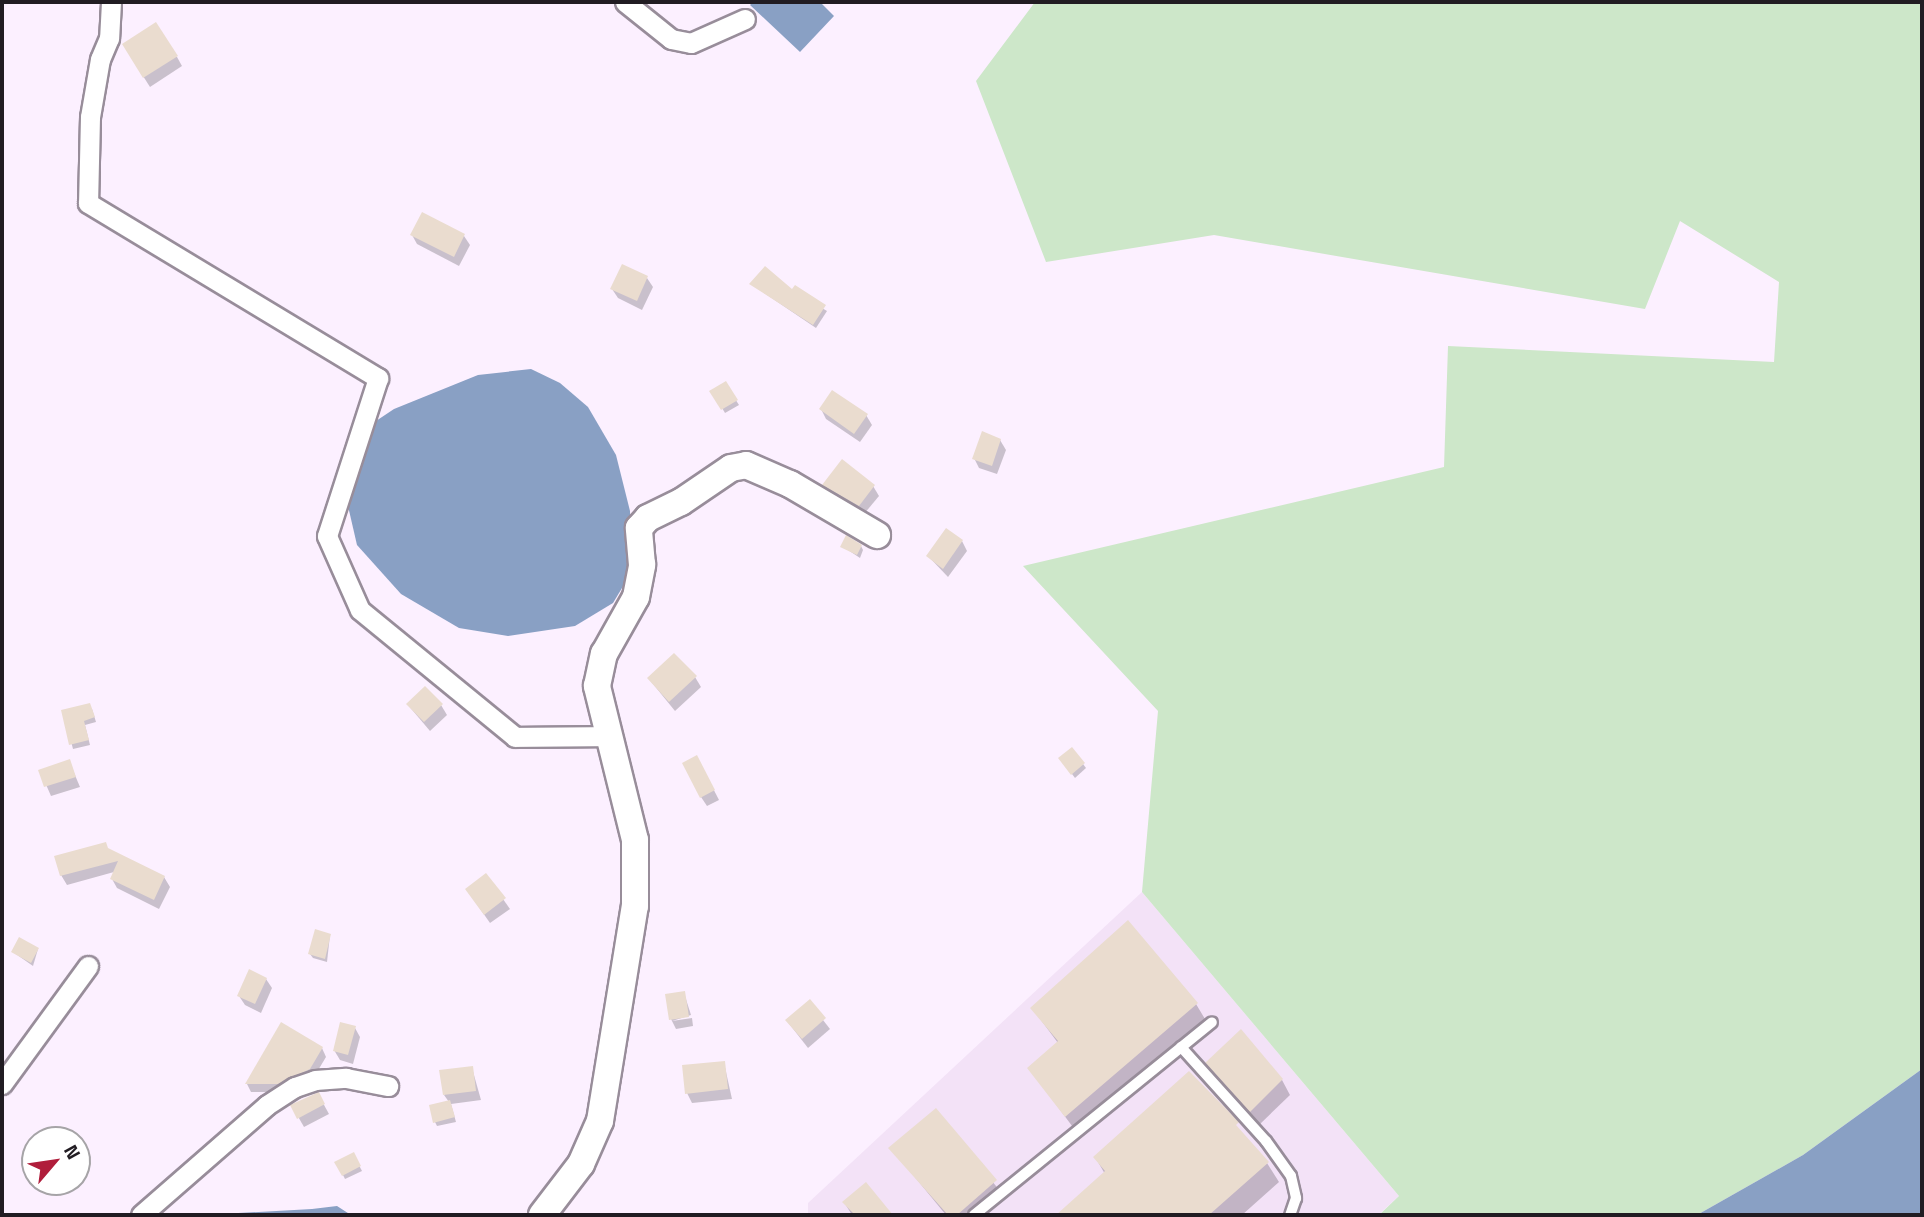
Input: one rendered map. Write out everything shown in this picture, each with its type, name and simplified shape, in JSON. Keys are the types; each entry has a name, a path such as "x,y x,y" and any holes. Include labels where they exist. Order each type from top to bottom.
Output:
{"street":[{"path":"111,2 109,37 100,59 90,117 88,202 378,378 327,536 360,610 515,737 610,736"},
{"path":"625,2 671,39 691,43 745,19"},
{"path":"542,1215 580,1164 600,1121 635,906 635,840 597,687 598,669 636,597 642,565 637,540 648,518 731,468 746,466 790,484 877,535"},
{"path":"2,1084 88,966"},
{"path":"141,1215 267,1105 296,1087 314,1080 346,1078 388,1086"}],"lane":[{"path":"974,1215 1212,1021"},
{"path":"1181,1046 1291,1176 1296,1198 1290,1215"}],"shaded area":[{"path":"1142,892 1399,1196 1378,1215 808,1215 808,1203"}],"green space":[{"path":"1035,2 1922,2 1922,1069 1803,1155 1697,1215 1379,1215 1399,1196 1142,892 1158,711 1023,566 1444,467 1448,346 1774,362 1779,282 1680,221 1645,309 1214,235 1046,262 976,81"}],"water":[{"path":"753,2 820,2 834,16 800,52 750,5"},
{"path":"531,369 560,383 588,407 616,455 630,511 631,573 613,603 575,626 508,636 459,628 401,594 357,545 345,493 367,427 394,409 478,375"},
{"path":"1922,1069 1922,1215 1697,1215 1803,1155"},
{"path":"337,1206 351,1215 202,1215 312,1209"}],"building":[{"path":"156,22 178,56 143,78 122,44"},
{"path":"422,212 465,234 454,257 410,235"},
{"path":"622,264 648,276 637,301 610,289"},
{"path":"765,266 792,289 795,285 826,305 813,325 749,284"},
{"path":"726,381 738,400 721,410 709,391"},
{"path":"832,390 868,414 854,434 819,409"},
{"path":"982,431 1001,439 992,466 972,459"},
{"path":"842,459 875,485 859,506 822,485"},
{"path":"946,528 963,540 943,569 926,556"},
{"path":"846,535 862,545 857,555 840,547"},
{"path":"674,653 697,676 669,702 647,678"},
{"path":"425,686 443,704 424,722 406,704"},
{"path":"90,703 95,717 84,721 89,740 69,745 61,710"},
{"path":"1072,747 1085,763 1071,775 1058,758"},
{"path":"697,755 715,790 700,798 682,763"},
{"path":"70,759 76,777 44,787 38,770"},
{"path":"106,842 108,848 165,876 154,900 110,879 118,861 60,876 54,856"},
{"path":"486,873 506,898 484,915 465,889"},
{"path":"1128,920 1198,1003 1065,1117 1027,1068 1058,1041 1030,1008"},
{"path":"315,929 331,934 325,959 308,954"},
{"path":"19,937 39,948 31,963 11,952"},
{"path":"249,969 267,978 255,1004 237,996"},
{"path":"685,991 689,1017 669,1020 665,994"},
{"path":"810,999 826,1018 802,1039 785,1020"},
{"path":"281,1022 323,1047 310,1069 278,1084 245,1084"},
{"path":"340,1022 356,1026 348,1055 333,1051"},
{"path":"1241,1029 1283,1079 1250,1112 1205,1063"},
{"path":"725,1061 728,1089 685,1094 682,1065"},
{"path":"473,1066 476,1091 443,1095 439,1070"},
{"path":"1189,1071 1239,1122 1236,1125 1269,1162 1209,1215 1056,1215 1105,1171 1093,1157"},
{"path":"319,1092 325,1104 297,1119 290,1105"},
{"path":"450,1100 455,1117 433,1123 429,1105"},
{"path":"936,1108 997,1180 957,1215 948,1215 888,1148"},
{"path":"354,1152 361,1166 342,1176 334,1162"},
{"path":"866,1182 893,1215 855,1215 842,1202"}]}
